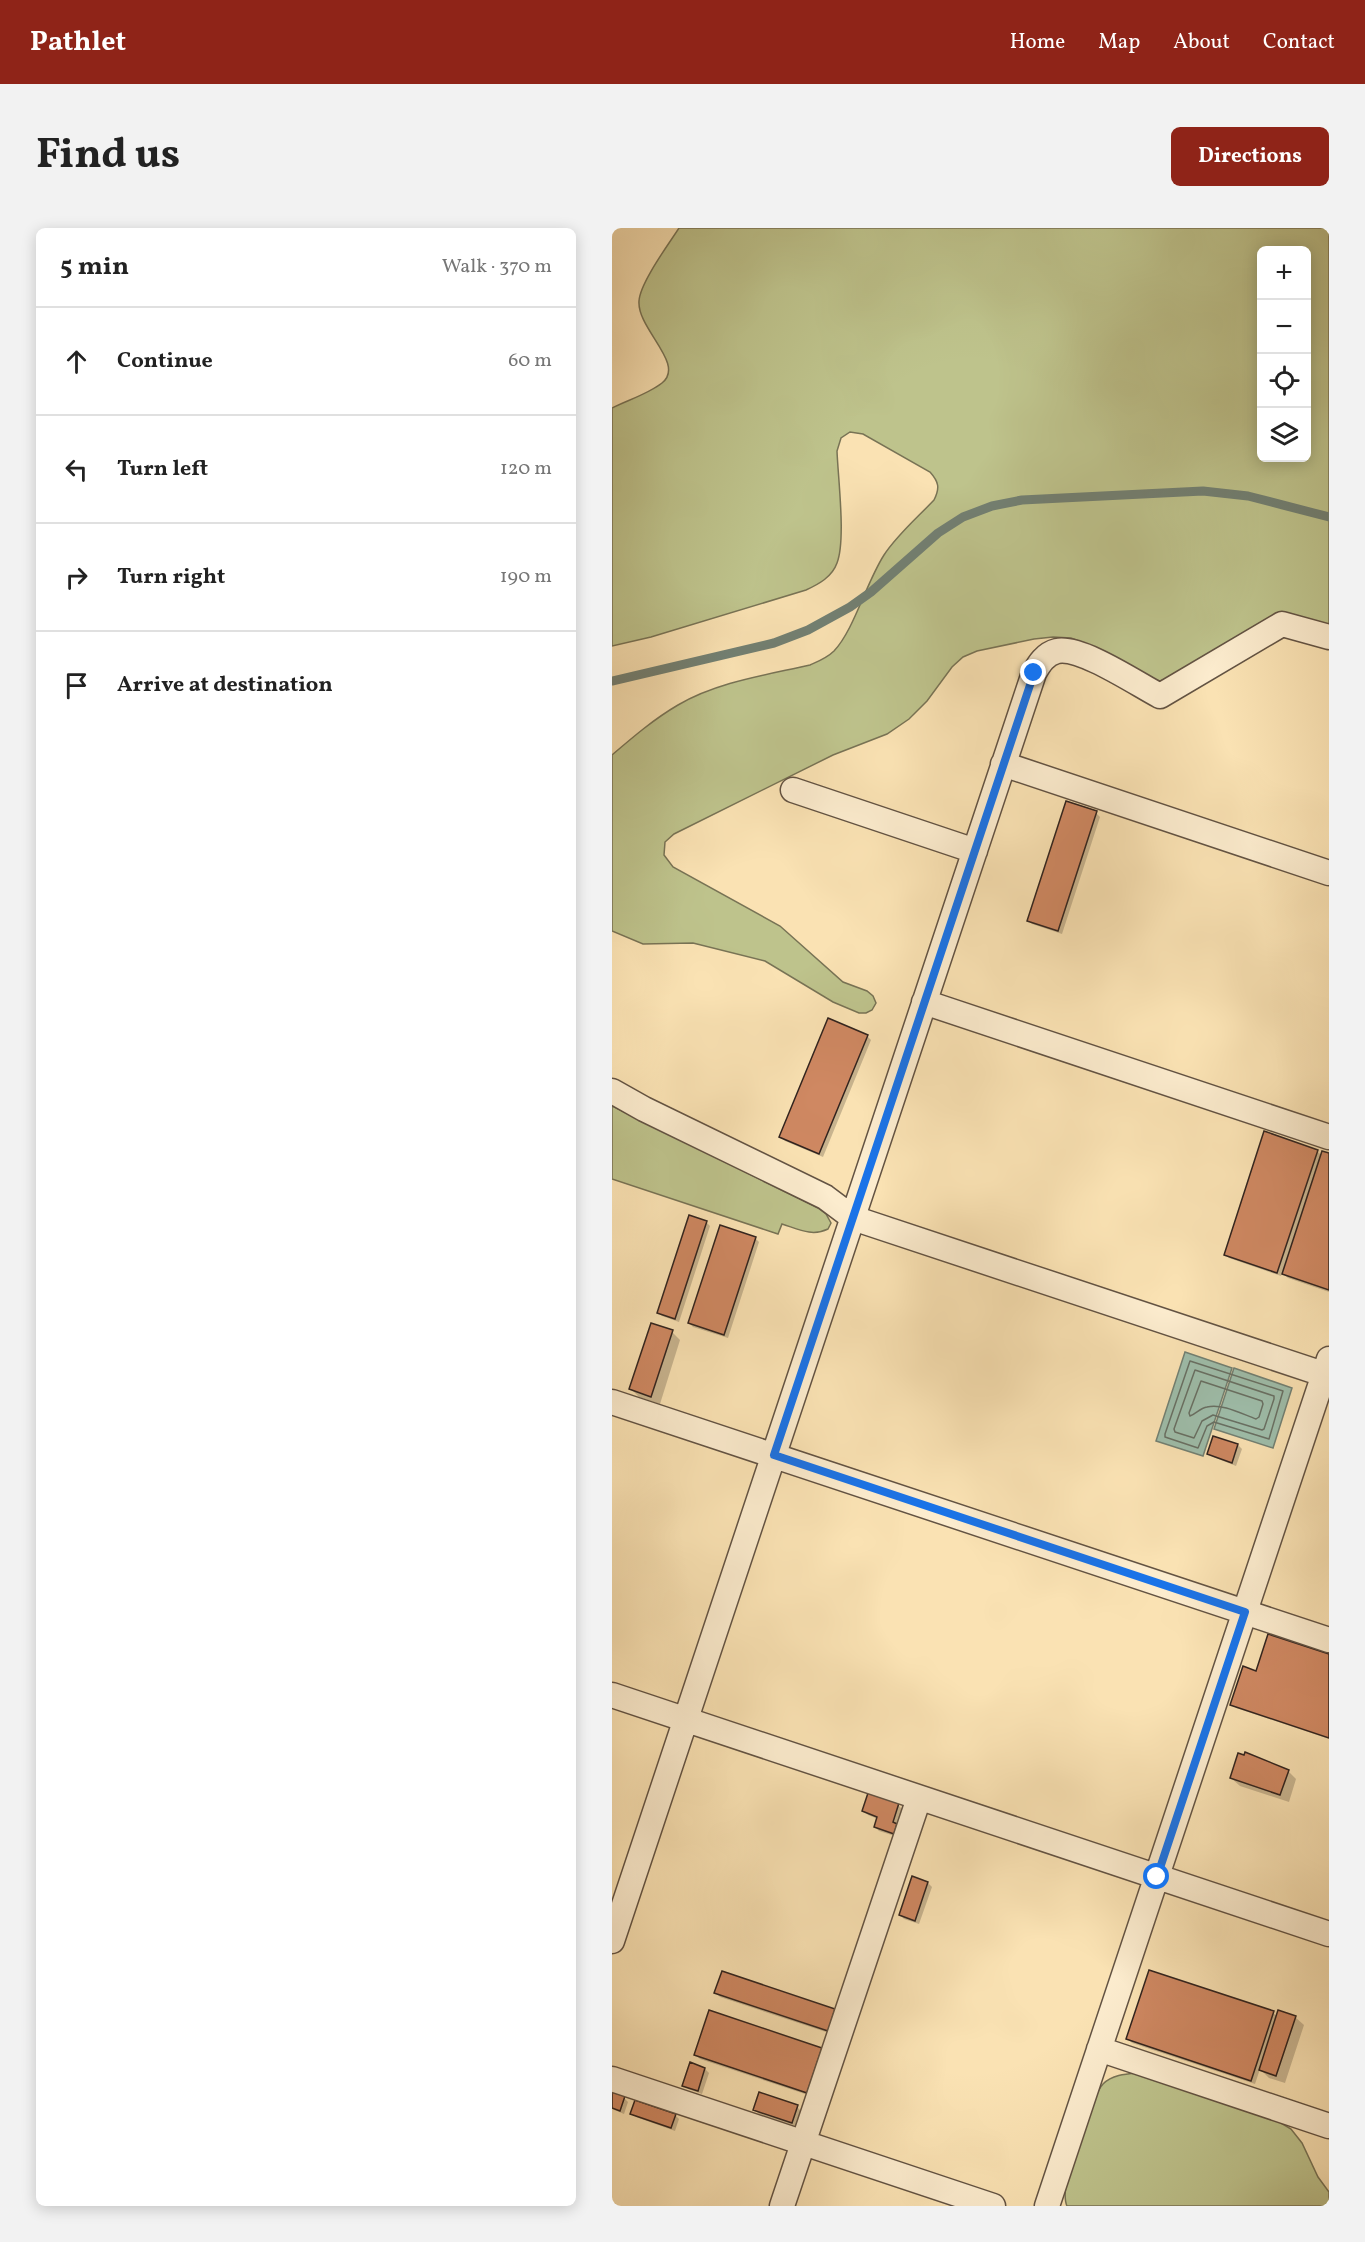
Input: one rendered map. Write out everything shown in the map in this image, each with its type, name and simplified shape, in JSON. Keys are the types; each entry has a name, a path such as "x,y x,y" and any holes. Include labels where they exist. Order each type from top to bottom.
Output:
{"street":[{"path":"614,1929 1034,673 1042,660 1054,651 1070,650 1084,655 1160,696 1282,624 1329,637"},
{"path":"1003,764 1329,873"},
{"path":"794,790 975,851"},
{"path":"924,1002 1329,1137"},
{"path":"612,1091 644,1109 825,1197 853,1218 1327,1370 1047,2206"},
{"path":"612,1402 1329,1640"},
{"path":"612,1695 1329,1934"},
{"path":"782,2206 919,1797"},
{"path":"1099,2049 1329,2126"},
{"path":"612,2079 993,2206"}],"green space":[{"path":"679,228 1329,228 1329,626 1290,616 1160,681 1149,678 1089,645 1071,638 1034,639 977,651 963,657 952,667 927,701 909,719 887,734 833,755 674,834 665,842 664,855 673,867 780,926 843,982 867,991 873,996 876,1003 872,1010 866,1013 859,1013 833,1002 765,961 693,943 643,944 612,931 612,755 661,716 693,697 742,680 810,665 831,653 848,631 884,555 934,500 938,489 937,482 930,472 863,434 850,432 841,438 837,451 841,540 837,563 828,576 806,590 651,637 612,646 612,408 651,390 662,383 668,375 665,356 645,323 640,312 639,301 644,284"},
{"path":"612,1106 818,1208 826,1214 831,1223 828,1229 811,1232 782,1224 778,1234 612,1179"},
{"path":"1137,2073 1276,2120 1291,2129 1302,2143 1318,2177 1329,2192 1329,2206 1067,2206 1065,2192 1068,2174 1098,2091 1110,2079"}],"water":[{"path":"1185,1352 1232,1368 1203,1456 1156,1441"},
{"path":"1234,1368 1292,1388 1273,1448 1214,1429"}],"building":[{"path":"1066,801 1097,811 1058,931 1027,921"},
{"path":"828,1018 868,1035 819,1154 779,1137"},
{"path":"1264,1131 1318,1150 1277,1273 1224,1255"},
{"path":"1322,1151 1329,1153 1329,1290 1282,1274"},
{"path":"689,1215 707,1221 675,1319 657,1313"},
{"path":"720,1225 756,1237 724,1335 688,1323"},
{"path":"651,1323 673,1330 651,1397 629,1389"},
{"path":"1213,1436 1238,1444 1232,1463 1207,1454"},
{"path":"1268,1634 1329,1654 1329,1738 1230,1705 1243,1666 1256,1671"},
{"path":"1245,1752 1289,1770 1280,1795 1230,1778 1238,1753 1244,1755"},
{"path":"868,1793 899,1803 893,1822 897,1824 894,1834 874,1827 877,1817 862,1811"},
{"path":"912,1876 928,1882 915,1921 899,1915"},
{"path":"1149,1970 1274,2011 1251,2081 1126,2039"},
{"path":"722,1971 835,2009 828,2031 714,1993"},
{"path":"709,2010 822,2048 807,2093 694,2055"},
{"path":"1278,2010 1296,2016 1276,2076 1259,2070"},
{"path":"690,2062 705,2068 698,2091 682,2086"},
{"path":"612,2092 625,2096 620,2111 612,2108"},
{"path":"759,2092 798,2105 792,2123 753,2110"},
{"path":"635,2100 676,2114 671,2128 630,2114"}],"waterway":[{"path":"612,681 774,643 808,630 850,607 871,592 938,533 963,517 992,506 1022,500 1203,491 1248,496 1329,517"}],"route":[{"path":"1034,673 774,1455 1245,1612 1157,1877"}]}
